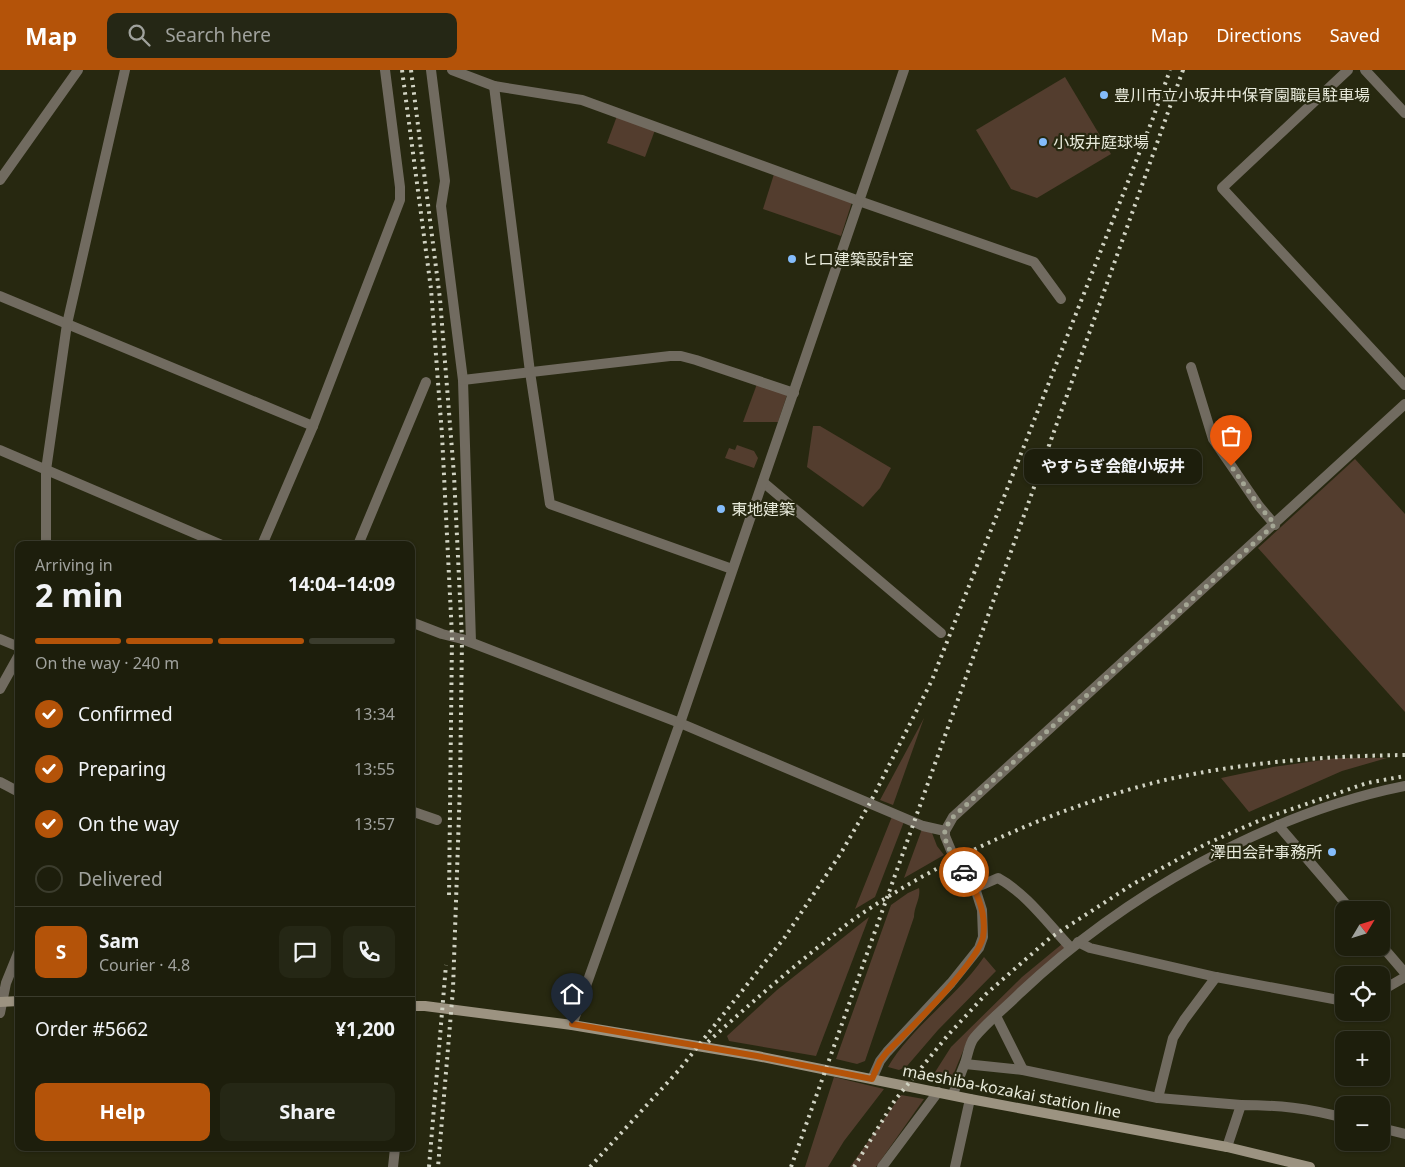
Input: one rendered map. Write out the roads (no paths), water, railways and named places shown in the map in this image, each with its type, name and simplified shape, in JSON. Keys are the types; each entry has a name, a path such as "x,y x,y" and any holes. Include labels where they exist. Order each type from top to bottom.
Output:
{"main road":[{"path":"1,1002 15,1002"},
{"name":"maeshiba-kozakai station line","path":"415,1006 572,1024 757,1056 1227,1148 1310,1167"}],"street":[{"path":"0,180 78,70"},
{"path":"46,541 46,470 67,324 125,70"},
{"path":"264,541 313,426 400,200 385,70"},
{"path":"431,70 445,181 440,206 463,380 471,642"},
{"path":"452,70 494,86 582,100 1034,262 1061,299"},
{"path":"572,1024 680,723 904,70"},
{"path":"1348,70 1222,188 1405,385"},
{"path":"1365,70 1405,113"},
{"path":"494,86 530,372 550,504 732,569"},
{"path":"0,296 313,426"},
{"path":"463,380 681,356 794,393"},
{"path":"1191,366 1213,439 1259,506 1275,524"},
{"path":"360,541 426,382"},
{"path":"872,1079 880,1061 887,1052 951,983 979,948 983,937 982,910 975,888 955,860 947,844 944,831 953,817 1405,404"},
{"path":"0,450 213,541"},
{"path":"763,482 940,633"},
{"path":"415,624 471,642 680,723 923,826 944,831"},
{"path":"0,639 15,645"},
{"path":"0,689 15,662"},
{"path":"0,782 15,790"},
{"path":"952,1094 965,1064 972,1040 1075,945 1122,912 1220,852 1278,824 1318,808 1405,786"},
{"path":"415,812 437,820"},
{"path":"1278,824 1343,901"},
{"path":"975,888 998,878 1007,883 1075,945 1216,977 1335,999"},
{"path":"1390,956 1405,973"},
{"path":"0,1013 6,983 15,961"},
{"path":"1158,1098 1173,1038 1216,977"},
{"path":"1390,986 1405,977"},
{"path":"996,1016 1023,1070"},
{"path":"965,1064 1023,1070 1158,1098 1310,1109 1335,1116"},
{"path":"882,1167 938,1092"},
{"path":"955,1167 970,1099"},
{"path":"1227,1148 1241,1105"},
{"path":"1390,1130 1405,1134"},
{"path":"393,1167 395,1151"}],"railway":[{"path":"402,70 431,289 442,435 452,636 449,898"},
{"path":"411,70 440,299 454,475 462,639 460,785 453,989 438,1167"},
{"path":"590,1167 679,1070 785,937 841,853 870,803 932,680 1153,118 1170,70"},
{"path":"791,1167 1183,70"},
{"path":"708,1042 776,982 854,919 925,875 1004,836 1044,819 1125,791 1195,774 1285,761 1405,755"},
{"path":"854,1167 895,1100 948,1035 986,994 1050,938 1133,884 1206,844 1263,819 1367,783 1405,776"},
{"path":"429,1167 446,965"}],"place":[{"name":"豊川市立小坂井中保育園職員駐車場","path":"1104,95"},
{"name":"小坂井庭球場","path":"1043,142"},
{"name":"ヒロ建築設計室","path":"792,259"},
{"name":"やすらぎ会館小坂井","path":"1231,466"},
{"name":"東地建築","path":"721,509"},
{"name":"澤田会計事務所","path":"1332,852"}]}
